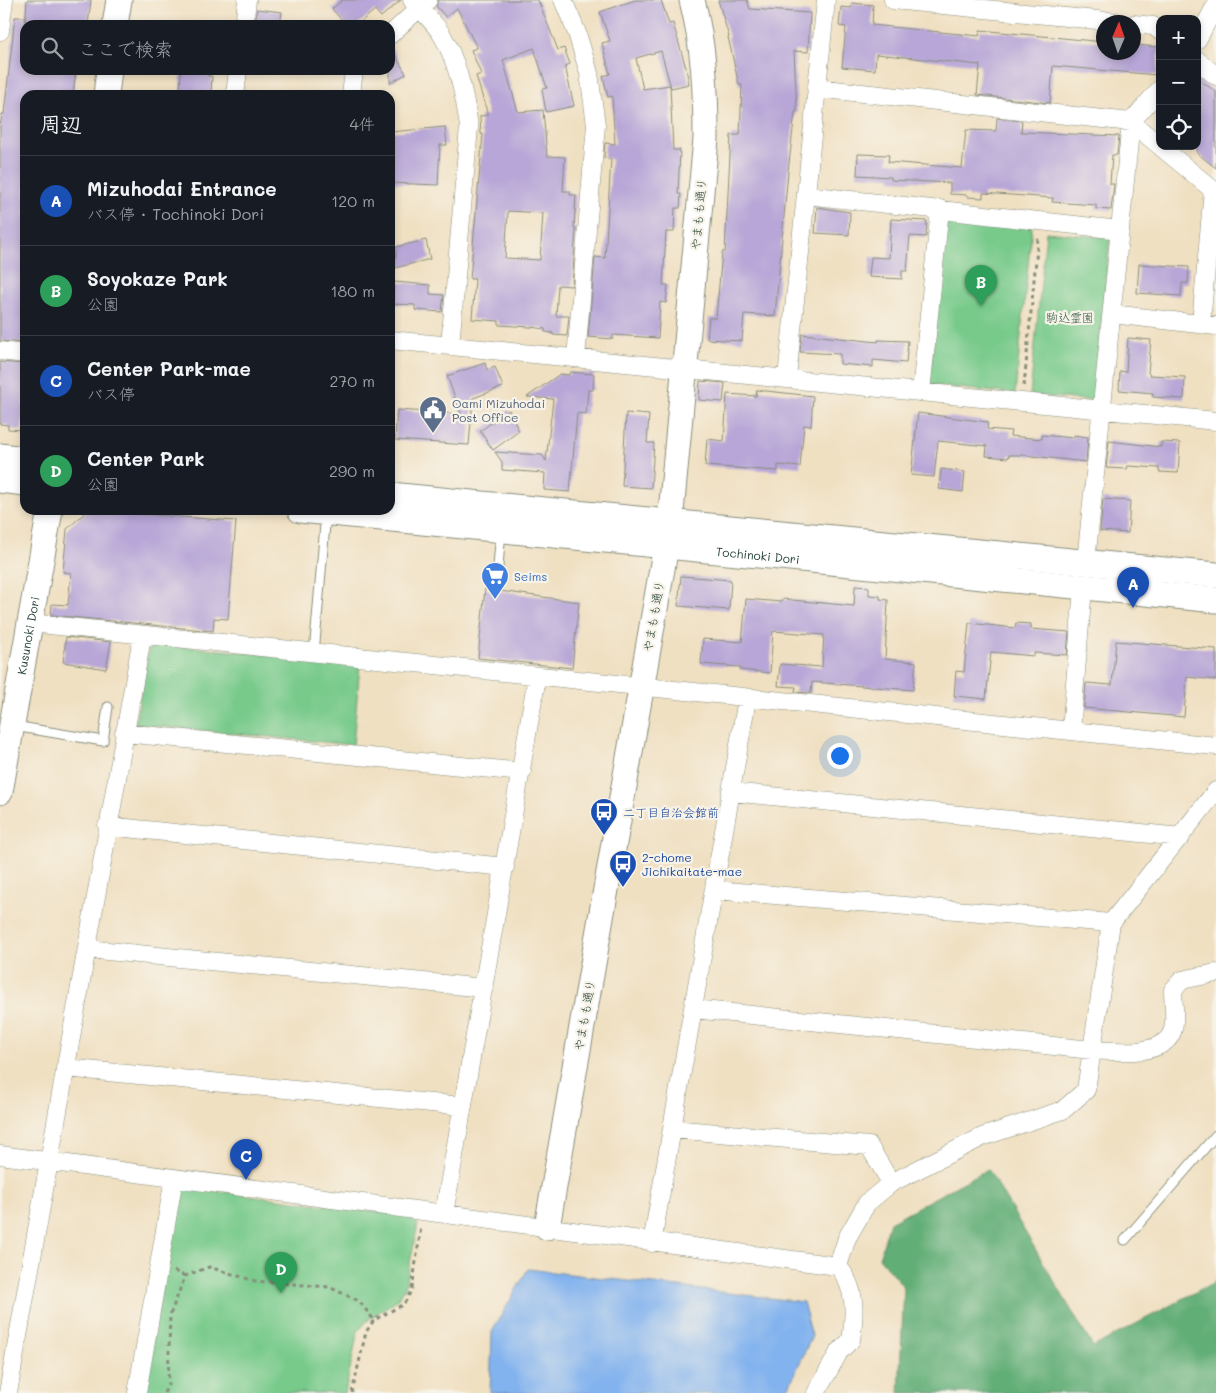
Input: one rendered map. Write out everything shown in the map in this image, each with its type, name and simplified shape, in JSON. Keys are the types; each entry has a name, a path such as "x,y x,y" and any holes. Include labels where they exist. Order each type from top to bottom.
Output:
{"street":[{"path":"0,31 4,0"},
{"path":"116,20 119,0"},
{"path":"245,20 247,0"},
{"path":"563,0 577,33 589,73 596,125 576,358"},
{"name":"やまもも通り","path":"547,1228 670,523 706,139 706,92 699,28 692,0"},
{"path":"787,378 826,0"},
{"path":"893,0 1096,20"},
{"path":"395,30 420,3 442,35 455,65 466,104 468,127 450,346"},
{"path":"1201,33 1216,5"},
{"path":"1141,25 1156,28"},
{"path":"1201,63 1216,76"},
{"path":"107,90 109,75"},
{"path":"236,90 237,75"},
{"path":"352,90 353,75"},
{"path":"816,88 1131,122 1156,143"},
{"path":"1086,562 1131,122 1156,94"},
{"path":"1112,314 1208,325 1213,190 1165,150"},
{"path":"806,195 1120,230"},
{"path":"921,392 940,209"},
{"path":"395,340 1216,421"},
{"path":"0,351 20,353"},
{"path":"0,456 20,458"},
{"path":"0,480 20,482"},
{"name":"Tochinoki Dori","path":"395,496 1216,575"},
{"name":"Kusunoki Dori","path":"0,792 49,515"},
{"name":"Tochinoki Dori","path":"345,515 1216,600"},
{"path":"1071,731 1083,588"},
{"path":"30,623 142,637 641,686 747,699 1216,746"},
{"path":"8,1393 142,637"},
{"path":"444,1214 537,677"},
{"path":"652,1243 747,699"},
{"path":"124,733 522,772"},
{"path":"838,1266 847,1238 867,1203 891,1183 982,1137 1063,1110 1086,1090 1111,923 1216,791"},
{"path":"731,792 1181,837"},
{"path":"107,826 505,867"},
{"path":"714,890 1111,923"},
{"path":"87,949 484,988"},
{"path":"693,1009 1092,1050 1142,1052 1166,1040 1173,1029 1173,990 1182,980 1216,973"},
{"path":"65,1068 463,1106"},
{"path":"672,1129 869,1146 891,1183"},
{"path":"0,1155 652,1243 838,1266 847,1277 854,1296 851,1340 839,1352 816,1393"},
{"path":"137,1393 174,1178"}],"lane":[{"path":"314,654 326,515"},
{"path":"497,578 501,531"},
{"path":"12,726 103,740 108,707"},
{"path":"1126,1240 1216,1135"}],"path":[{"path":"1022,402 1040,220"},
{"path":"352,1393 366,1332 374,1320 404,1304 412,1289 424,1212"},
{"path":"164,1393 168,1385 170,1315 185,1276 209,1266 255,1281 329,1286 358,1301 374,1320"}],"green space":[{"path":"946,219 1032,227 1015,394 929,385"},
{"name":"駒込霊園","path":"1046,232 1110,238 1094,401 1030,395"},
{"path":"150,643 360,664 353,745 135,724"},
{"path":"988,1169 1093,1347 1216,1281 1216,1393 899,1393 904,1287 879,1258 890,1222"},
{"path":"186,1187 410,1216 418,1224 405,1287 398,1299 368,1320 358,1331 345,1393 143,1393 178,1192"}],"water":[{"path":"528,1269 803,1302 812,1336 786,1393 490,1393 492,1332"}],"building":[{"path":"27,0 91,0 89,20 25,20"},
{"path":"342,0 401,0 381,17 375,10 363,20 342,20 332,9"},
{"path":"438,0 538,0 558,50 564,48 570,64 565,66 574,106 546,112 542,89 547,88 534,48 503,60 518,112 543,110 547,156 565,157 563,191 570,191 570,195 576,195 572,286 558,285 556,316 569,316 567,336 553,335 553,333 545,332 545,329 499,325 499,321 472,319 475,279 470,279 483,134 481,134 480,116 488,115 476,76 481,74 471,50 477,48 457,8 446,17 436,6","holes":["508,211 543,213 540,260 505,258"]},
{"path":"635,0 661,0 669,24 673,23 686,68 689,84 671,88 661,51 636,58 643,89 670,85 673,150 680,150 678,194 681,194 680,208 675,208 674,232 666,232 663,285 668,285 666,303 660,302 658,338 613,335 613,339 588,337 595,257 605,258 611,159 604,158 605,143 615,144 612,96 608,97 603,76 610,74 602,43 610,41 600,12"},
{"path":"718,0 747,0 750,9 810,13 808,52 794,51 797,112 795,112 788,172 775,316 744,314 742,341 707,339 709,318 716,318 722,252 725,252 731,135 740,135 742,85 739,85 729,37"},
{"path":"852,3 873,5 872,25 979,36 980,30 1096,41 1096,60 1141,60 1141,46 1156,47 1156,75 1053,66 1050,103 977,95 980,65 876,54 875,70 842,67 846,27 839,26 841,7 851,8"},
{"path":"257,9 282,12 281,20 256,20"},
{"path":"15,17 25,17 25,20 20,20 20,75 75,75 74,90 20,90 20,343 0,341 0,127 2,114 4,114"},
{"path":"395,54 406,74 390,83 390,75 395,75"},
{"path":"181,75 212,76 211,90 180,90"},
{"path":"1201,81 1216,92 1216,168 1197,153 1197,150 1201,150"},
{"path":"997,118 1022,121 1021,132 1119,136 1117,155 1112,155 1110,184 1114,184 1111,210 1096,209 1096,205 1052,202 1053,198 983,193 983,198 968,197 968,195 950,194 950,183 891,180 891,177 857,175 858,154 889,155 888,162 962,168 966,130 996,131"},
{"path":"445,127 447,145 440,145 438,185 395,183 395,132"},
{"path":"817,207 850,212 849,235 815,233"},
{"path":"891,219 927,221 926,237 910,236 907,271 902,271 902,279 869,277 871,257 889,258"},
{"path":"426,240 430,259 395,268 396,247"},
{"path":"1139,264 1189,267 1188,283 1182,283 1181,296 1137,293"},
{"path":"395,282 430,285 430,294 444,295 442,312 415,310 415,305 395,304"},
{"path":"802,334 878,342 878,340 908,341 906,363 873,360 873,367 840,364 840,354 800,352"},
{"path":"1128,338 1151,340 1148,373 1150,375 1185,377 1184,399 1153,397 1153,393 1119,390 1120,371 1126,372"},
{"path":"0,362 20,364 20,430 8,429 8,425 0,424"},
{"path":"485,363 487,370 495,367 503,387 473,398 469,445 395,440 397,410 461,414 447,376"},
{"path":"570,372 594,374 593,390 588,390 586,414 577,413 570,492 544,490 545,473 502,470 502,462 495,452 542,455 546,461 553,399 527,397 560,374 569,375"},
{"path":"700,381 725,383 723,402 699,400"},
{"path":"757,390 813,396 811,426 804,425 800,467 778,465 778,471 705,466 707,439 724,441 727,394 756,396"},
{"path":"509,410 519,431 493,450 480,431"},
{"path":"626,413 649,415 647,443 654,443 651,488 622,486"},
{"path":"918,413 988,422 987,429 1011,431 1010,436 1042,439 1042,435 1074,438 1074,435 1088,437 1086,462 1023,455 1009,455 1008,458 986,456 987,446 938,441 934,477 911,475"},
{"path":"1109,441 1161,447 1161,442 1180,443 1178,473 1159,472 1159,468 1128,466 1127,469 1106,468"},
{"path":"941,469 965,472 963,492 939,489"},
{"path":"1103,499 1130,501 1128,533 1100,531"},
{"path":"82,515 155,515 236,521 228,619 214,618 213,631 51,615 52,604 68,605 71,573 63,572 67,529"},
{"path":"681,576 731,580 729,610 678,606"},
{"path":"855,586 869,587 869,595 880,596 880,599 888,600 885,659 916,662 913,690 812,682 811,693 795,692 796,687 778,686 780,664 822,667 824,635 773,631 770,673 740,670 740,667 701,664 703,639 742,642 746,599 781,602 782,599 854,606"},
{"path":"485,589 579,602 572,668 478,658"},
{"path":"969,623 1015,628 1016,623 1031,624 1031,629 1069,632 1067,655 1034,653 1034,656 991,652 986,699 954,696 956,671 964,672"},
{"path":"66,637 111,642 106,669 63,662"},
{"path":"1116,641 1216,649 1216,680 1187,677 1184,717 1084,708 1086,683 1112,685"}],"place":[{"name":"Soyokaze Park","path":"981,306"},
{"name":"Oami Mizuhodai Post Office","path":"433,434"},
{"name":"Seims","path":"495,600"},
{"name":"Mizuhodai Entrance","path":"1133,608"},
{"name":"二丁目自治会館前","path":"604,836"},
{"name":"2-chome Jichikaitate-mae","path":"623,888"},
{"name":"Center Park-mae","path":"246,1180"},
{"name":"Center Park","path":"281,1293"}]}
